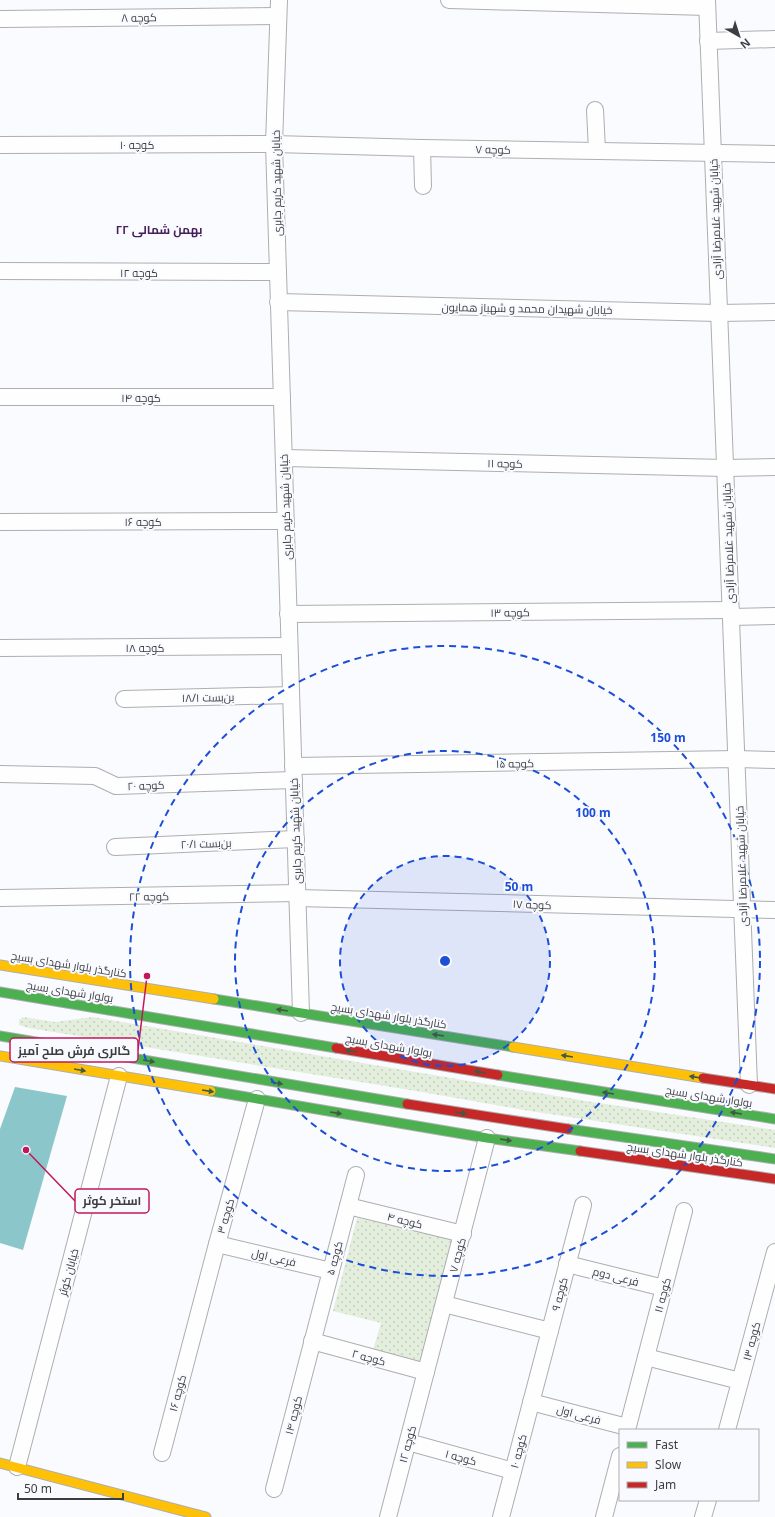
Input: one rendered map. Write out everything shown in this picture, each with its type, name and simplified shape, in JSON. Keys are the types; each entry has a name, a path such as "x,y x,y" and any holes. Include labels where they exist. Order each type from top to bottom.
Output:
{"street":[{"path":"449,0 707,4"},
{"name":"خیابان شهید غلامرضا آزادی","path":"707,4 749,1085"},
{"name":"کوچه ۸","path":"0,19 279,8"},
{"name":"خیابان شهید کریم جابری","path":"279,8 274,144 301,1014"},
{"path":"708,41 775,39"},
{"path":"595,110 597,150"},
{"name":"کوچه ۱۰","path":"0,145 274,144"},
{"name":"کوچه ۷","path":"274,144 775,154"},
{"path":"422,148 423,186"},
{"name":"کوچه ۱۲","path":"0,271 278,272"},
{"name":"خیابان شهیدان محمد و شهباز همایون","path":"278,302 775,312"},
{"name":"کوچه ۱۴","path":"0,397 282,397"},
{"name":"کوچه ۱۱","path":"284,458 725,468"},
{"path":"725,468 775,468"},
{"name":"کوچه ۱۶","path":"0,522 286,521"},
{"path":"731,613 775,616"},
{"name":"کوچه ۱۳","path":"288,614 731,613"},
{"name":"کوچه ۱۸","path":"0,648 289,646"},
{"name":"بن‌بست ۱۸/۱","path":"124,699 291,694"},
{"path":"736,759 775,760"},
{"name":"کوچه ۱۵","path":"294,773 736,759"},
{"name":"کوچه ۲۰","path":"0,774 95,776 116,786 294,773"},
{"name":"بن‌بست ۲۰/۱","path":"116,847 296,839"},
{"name":"کوچه ۱۷","path":"297,895 743,910"},
{"name":"کوچه ۲۲","path":"0,898 297,895"},
{"path":"743,910 775,910"},
{"name":"کنارگذر بلوار شهدای بسیج","path":"0,965 775,1089"},
{"name":"بولوار شهدای بسیج","path":"0,992 775,1119"},
{"path":"174,1003 196,997"},
{"path":"137,1015 159,1008"},
{"path":"391,1028 401,1039"},
{"path":"0,1036 433,1109 775,1159"},
{"path":"410,1051 420,1062"},
{"name":"کنارگذر بلوار شهدای بسیج","path":"0,1056 488,1138 775,1179"},
{"name":"خیابان کوثر","path":"17,1467 119,1076"},
{"name":"کوچه ۳","path":"193,1332 257,1099"},
{"path":"372,1118 433,1109"},
{"name":"کوچه ۷","path":"426,1372 488,1138"},
{"name":"کوچه ۵","path":"312,1341 356,1174"},
{"name":"کوچه ۹","path":"536,1384 583,1205"},
{"name":"کوچه ۴","path":"348,1206 463,1234"},
{"name":"کوچه ۱۱","path":"627,1429 684,1211"},
{"name":"فرعی اول","path":"217,1244 331,1271"},
{"name":"کوچه ۱۳","path":"727,1429 775,1252"},
{"name":"فرعی دوم","path":"567,1264 664,1288"},
{"path":"444,1304 550,1331"},
{"name":"کوچه ۱۶","path":"162,1454 193,1332"},
{"name":"کوچه ۱۴","path":"274,1489 312,1341"},
{"name":"کوچه ۲","path":"312,1341 426,1372"},
{"path":"646,1358 740,1381"},
{"name":"کوچه ۱۲","path":"388,1517 426,1372"},
{"name":"کوچه ۱۰","path":"501,1517 536,1384"},
{"name":"فرعی اول","path":"531,1402 627,1429"},
{"name":"کوچه ۱","path":"408,1442 513,1471"},
{"path":"604,1517 619,1460"},
{"path":"0,1463 196,1516"},
{"path":"703,1517 708,1501"}],"green space":[{"path":"23,1017 55,1022 93,1017 586,1101 775,1130 775,1148 530,1111 29,1028 19,1025 19,1020"},
{"path":"357,1218 458,1240 426,1359 416,1361 373,1350 381,1323 333,1311"}],"water":[{"path":"15,1087 67,1096 23,1250 0,1243 0,1129"}],"traffic: fast":[{"path":"0,992 336,1048"},
{"path":"214,999 513,1047"},
{"path":"0,1036 407,1104"},
{"path":"498,1075 775,1119"},
{"path":"211,1091 487,1138 580,1151"},
{"path":"568,1129 775,1159"}],"traffic: slow":[{"path":"0,965 214,999"},
{"path":"513,1047 703,1078"},
{"path":"0,1056 211,1091"},
{"path":"0,1463 206,1517"}],"traffic: jam":[{"path":"336,1048 498,1075"},
{"path":"703,1078 775,1089"},
{"path":"407,1104 568,1129"},
{"path":"580,1151 775,1179"}],"place":[{"name":"گالری فرش صلح آمیز","path":"147,976"},
{"name":"استخر کوثر","path":"26,1150"}],"district":[{"name":"۲۲ بهمن شمالی","path":"159,229"}]}
